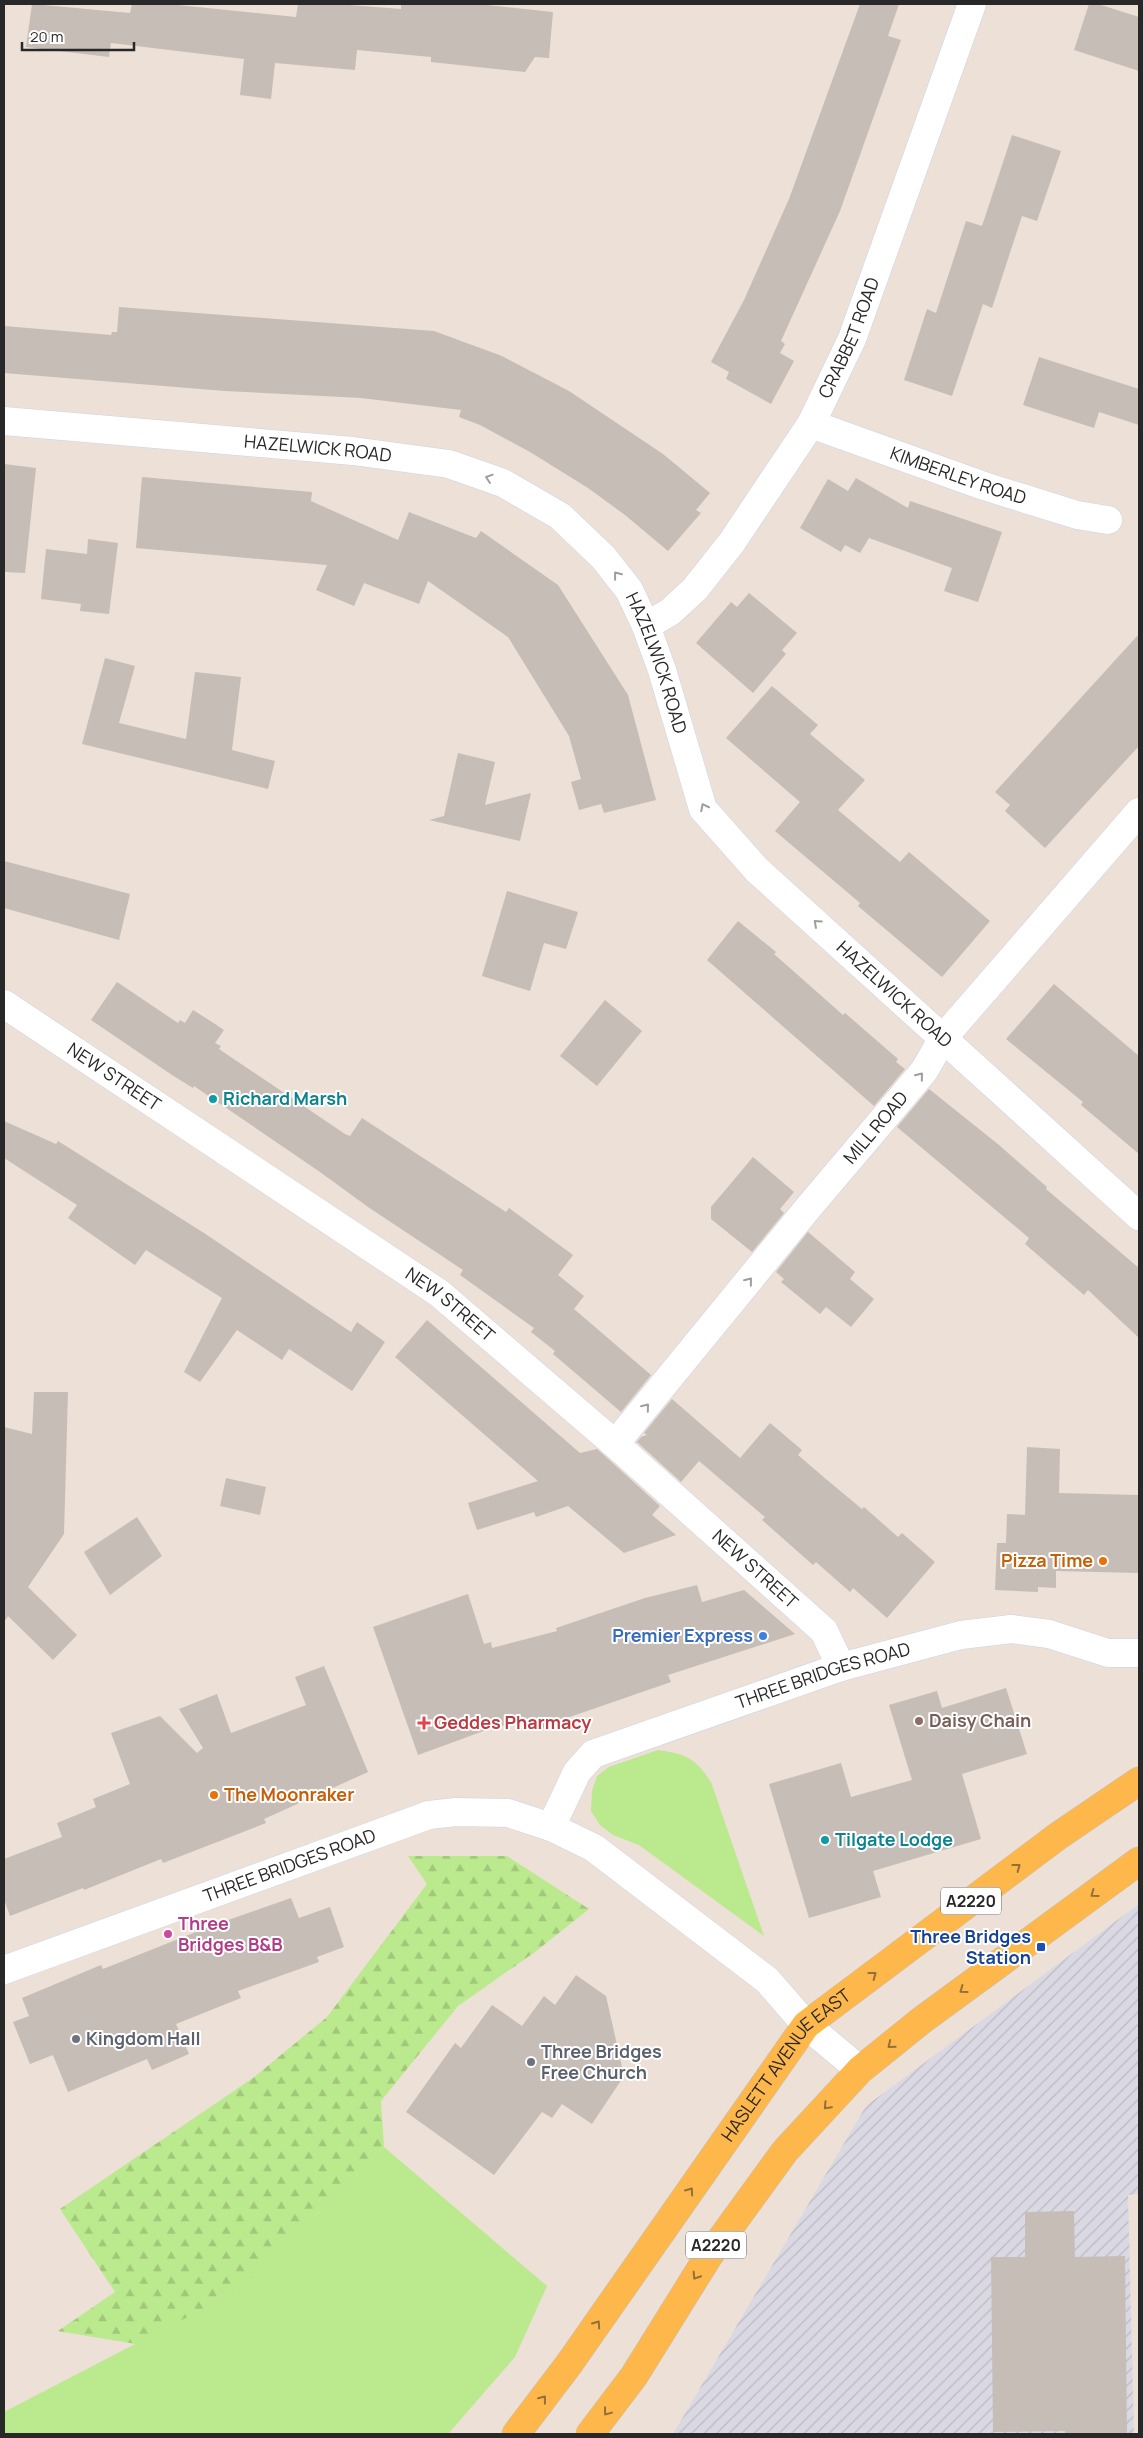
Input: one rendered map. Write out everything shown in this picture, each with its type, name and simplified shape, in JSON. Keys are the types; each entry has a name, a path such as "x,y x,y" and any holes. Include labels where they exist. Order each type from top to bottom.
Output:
{"main road":[{"name":"HASLETT AVENUE EAST","path":"516,2434 570,2364 806,2025 1058,1836 1139,1781"},
{"name":"A2220","path":"590,2434 634,2376 708,2257 785,2151 860,2070 922,2020 1139,1861"}],"street":[{"name":"CRABBET ROAD","path":"646,626 670,612 695,589 732,542 811,424 852,339 972,4"},
{"name":"HAZELWICK ROAD","path":"4,421 354,450 449,464 503,483 560,516 608,564 629,590 646,626 662,670 703,809 757,870 1139,1216"},
{"name":"KIMBERLEY ROAD","path":"811,424 984,486 1077,515 1108,520"},
{"name":"MILL ROAD","path":"615,1444 808,1208 924,1071 943,1038 1139,812"},
{"name":"NEW STREET","path":"4,1004 439,1293 615,1444 824,1631 841,1667"},
{"name":"THREE BRIDGES ROAD","path":"551,1826 577,1772 593,1754 841,1667 961,1635 1011,1629 1049,1634 1108,1653 1139,1653"},
{"name":"THREE BRIDGES ROAD","path":"4,1970 430,1815 456,1812 508,1813 551,1826 594,1848 767,1980 806,2025 860,2070"}],"shaded area":[{"path":"1139,1904 1139,2194 1128,2195 1134,2434 673,2434 866,2106"}],"green space":[{"path":"658,1750 676,1753 695,1762 711,1782 764,1936 639,1845 613,1835 600,1825 591,1811 592,1791 597,1776 609,1767"},
{"path":"408,1856 507,1856 589,1909 535,1952 458,2006 381,2101 384,2147 243,2288 136,2344 58,2331 115,2292 60,2209 253,2078 327,2017 427,1884"},
{"path":"384,2147 547,2286 515,2357 448,2434 4,2434 4,2412 243,2288"}],"building":[{"path":"32,4 130,13 132,4 168,4 296,17 298,4 337,4 401,9 401,4 478,4 553,12 549,58 535,57 525,72 431,62 431,57 357,50 355,70 275,63 271,99 240,95 244,59 111,43 109,57 26,47"},
{"path":"860,4 899,4 888,36 901,40 840,211 781,341 785,344 780,353 794,361 771,404 726,379 729,372 711,362 744,300 789,199"},
{"path":"1089,4 1098,4 1139,17 1139,71 1074,50"},
{"path":"1012,135 1061,151 1037,221 1022,216 992,308 983,304 952,396 904,380 927,309 936,313 966,221 982,226"},
{"path":"119,307 434,331 502,356 569,391 663,454 710,493 696,510 701,513 668,551 625,515 588,488 530,452 480,425 459,417 461,410 361,398 225,391 4,373 4,326 111,335 112,332 117,332"},
{"path":"1039,357 1139,389 1139,425 1099,412 1094,428 1023,405"},
{"path":"4,464 36,468 25,573 4,572"},
{"path":"142,477 312,492 311,501 398,540 409,512 476,538 481,531 558,585 628,695 656,800 604,813 601,804 579,810 571,782 581,779 569,736 508,637 428,581 419,604 364,583 354,606 316,590 327,565 136,548"},
{"path":"856,478 908,508 910,501 1002,532 978,602 944,591 952,568 869,538 860,553 845,545 841,552 800,528 828,479 848,491"},
{"path":"88,539 118,543 109,614 80,611 81,604 41,599 46,549 87,554"},
{"path":"749,593 797,633 782,650 786,654 753,693 696,643 731,602 737,607"},
{"path":"1139,634 1139,746 1045,848 1005,811 1010,805 995,792"},
{"path":"105,658 135,666 119,723 186,739 195,672 241,677 232,750 275,761 268,789 82,744"},
{"path":"772,686 818,725 810,734 865,780 838,810 900,862 909,852 990,921 942,977 858,906 860,903 775,831 800,802 726,738"},
{"path":"458,753 495,762 485,805 531,793 520,841 429,820 444,816"},
{"path":"4,861 130,894 119,940 4,908"},
{"path":"507,891 578,912 566,949 544,943 530,991 482,976"},
{"path":"738,921 776,952 774,954 843,1015 845,1013 898,1059 896,1062 905,1069 874,1106 707,960"},
{"path":"117,982 178,1023 180,1020 185,1023 193,1010 224,1030 215,1043 221,1046 219,1049 345,1134 350,1136 362,1118 506,1212 509,1208 573,1255 558,1275 584,1296 574,1309 651,1375 621,1412 553,1354 555,1351 531,1332 534,1328 460,1275 463,1270 368,1207 194,1086 193,1088 172,1075 91,1020"},
{"path":"1054,984 1139,1056 1139,1154 1081,1105 1083,1102 1006,1039"},
{"path":"605,1000 642,1031 597,1086 560,1056"},
{"path":"929,1089 999,1145 1047,1187 1046,1189 1139,1268 1139,1338 1088,1290 1084,1295 1025,1244 1029,1238 897,1127"},
{"path":"4,1121 56,1144 58,1141 204,1233 351,1332 357,1322 385,1342 352,1391 289,1349 282,1360 237,1330 200,1382 184,1372 222,1298 146,1250 135,1265 68,1218 77,1205 4,1158"},
{"path":"753,1157 794,1192 780,1209 784,1213 752,1252 711,1219 711,1207"},
{"path":"808,1232 855,1272 850,1279 874,1299 851,1327 826,1307 820,1314 781,1282 784,1279 776,1272"},
{"path":"427,1320 580,1453 597,1449 660,1506 652,1515 676,1535 624,1553 568,1506 536,1517 534,1512 477,1530 468,1503 538,1481 395,1357"},
{"path":"34,1392 68,1392 64,1534 28,1587 77,1635 53,1660 8,1616 4,1622 4,1427 32,1434"},
{"path":"672,1399 740,1458 770,1423 802,1450 798,1455 827,1480 862,1509 864,1507 898,1537 902,1533 935,1562 887,1618 853,1588 850,1592 816,1562 813,1565 762,1520 765,1517 699,1461 681,1482 637,1442 641,1437 647,1435 644,1433"},
{"path":"1027,1447 1060,1449 1059,1493 1139,1495 1139,1573 1056,1571 1056,1588 1038,1587 1038,1592 995,1590 997,1543 1006,1543 1007,1514 1025,1515"},
{"path":"226,1478 266,1487 260,1515 220,1506"},
{"path":"137,1517 162,1556 110,1595 84,1552"},
{"path":"697,1585 702,1602 744,1590 795,1634 668,1675 671,1682 561,1720 562,1723 531,1731 528,1720 489,1729 418,1755 373,1627 468,1594 484,1644 491,1642 492,1648 557,1631 556,1628 645,1598"},
{"path":"324,1666 368,1772 264,1819 266,1823 163,1863 161,1859 84,1890 83,1888 10,1916 4,1899 4,1859 62,1837 57,1823 96,1807 93,1799 130,1784 111,1733 160,1716 197,1753 203,1748 179,1709 217,1694 231,1733 306,1705 295,1677"},
{"path":"1006,1688 1027,1754 962,1774 981,1839 873,1871 881,1897 809,1918 769,1784 841,1763 851,1797 912,1780 889,1705 937,1691 942,1708"},
{"path":"291,1898 299,1918 330,1907 344,1947 317,1957 319,1962 238,1991 241,1998 176,2024 189,2054 152,2070 147,2059 68,2092 53,2055 30,2064 13,2022 29,2016 22,1998 101,1965 103,1969 211,1926"},
{"name":"Three Bridges Free Church","path":"576,1975 606,1996 624,2076 592,2124 562,2104 552,2118 542,2112 494,2175 406,2112 455,2043 461,2048 492,2005 522,2026 544,1996 555,2005"},
{"path":"1074,2211 1075,2257 1125,2256 1127,2434 1065,2434 1065,2431 993,2432 991,2257 1025,2257 1025,2212"}],"place":[{"name":"Richard Marsh","path":"213,1099"},
{"name":"Pizza Time","path":"1103,1561"},
{"name":"Premier Express","path":"763,1636"},
{"name":"Daisy Chain","path":"919,1721"},
{"name":"Geddes Pharmacy","path":"424,1723"},
{"name":"The Moonraker","path":"214,1795"},
{"name":"Tilgate Lodge","path":"825,1840"},
{"name":"Three Bridges B&B","path":"168,1934"},
{"name":"Three Bridges Station","path":"1041,1947"},
{"name":"Kingdom Hall","path":"76,2039"},
{"name":"Three Bridges Free Church","path":"531,2062"}]}
